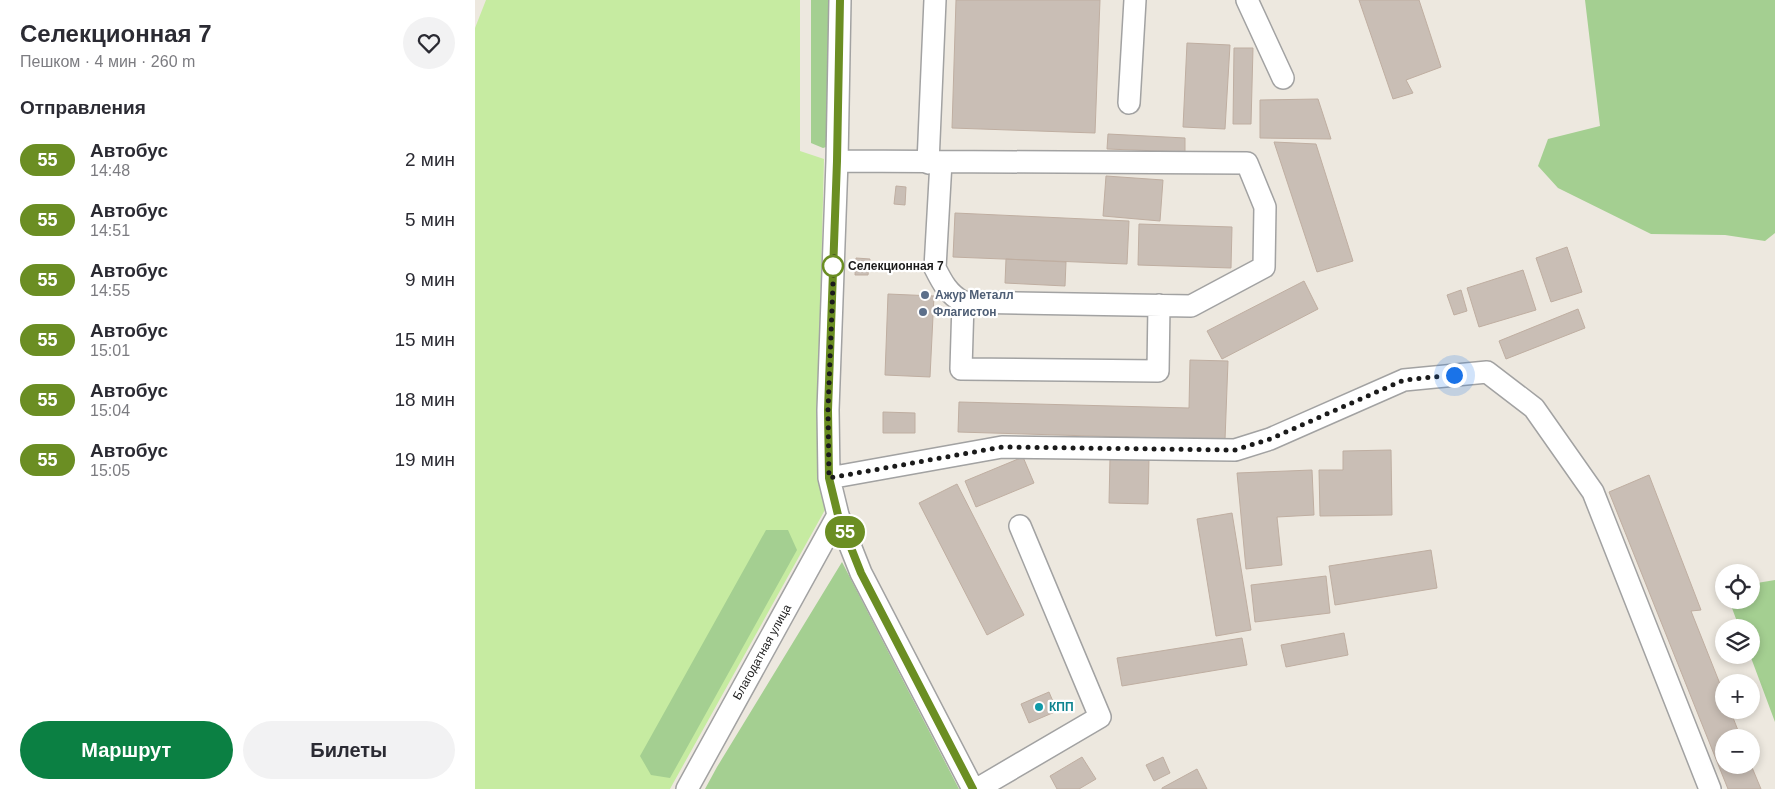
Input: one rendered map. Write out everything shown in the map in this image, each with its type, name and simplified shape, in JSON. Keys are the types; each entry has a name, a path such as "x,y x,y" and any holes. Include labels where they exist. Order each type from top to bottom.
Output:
{"street":[{"path":"840,0 837,161 828,410 829,478 838,515 861,573 975,789 1100,717 1020,526"},
{"path":"837,161 934,162 1247,163 1265,207 1264,267 1191,306 963,302 953,297 943,284 935,268 934,162 935,0"},
{"path":"1129,102 1135,0"},
{"path":"1247,0 1283,78"},
{"path":"963,302 961,368 1158,371 1159,305"},
{"path":"829,478 1002,447 1235,450 1270,439 1404,380 1487,372 1534,408 1593,492 1711,789"},
{"name":"Благодатная улица","path":"687,789 838,515"}],"green space":[{"path":"486,0 800,0 800,151 824,159 818,398 826,508 670,789 475,789 475,28"},
{"path":"811,0 829,0 829,146 823,148 811,143"},
{"path":"1585,0 1775,0 1775,233 1765,241 1725,235 1651,234 1558,188 1538,166 1548,139 1600,126"},
{"path":"766,530 788,530 797,550 670,778 651,775 640,756"},
{"path":"842,562 959,789 705,789 717,767"},
{"path":"1775,580 1775,722 1760,682 1760,674 1757,674 1753,664 1760,664 1760,619 1736,619 1732,609 1760,609 1760,582"}],"building":[{"path":"956,0 1100,0 1095,133 952,128"},
{"path":"1359,0 1419,0 1441,67 1406,80 1413,93 1393,99"},
{"path":"1187,43 1230,45 1225,129 1183,127"},
{"path":"1234,48 1253,48 1251,124 1233,124"},
{"path":"1318,99 1331,139 1260,138 1260,100"},
{"path":"1108,134 1185,138 1185,152 1107,149"},
{"path":"1274,142 1316,144 1353,261 1317,272"},
{"path":"1106,176 1163,180 1160,221 1103,216"},
{"path":"896,186 906,187 905,205 894,204"},
{"path":"955,213 1129,221 1127,264 953,257"},
{"path":"1139,224 1232,227 1231,268 1138,265"},
{"path":"1567,247 1582,292 1551,302 1536,258"},
{"path":"856,258 870,259 868,275 855,275"},
{"path":"1006,259 1066,262 1065,286 1005,283"},
{"path":"1523,270 1536,310 1479,327 1467,288"},
{"path":"1304,281 1318,309 1222,359 1207,331"},
{"path":"1461,290 1467,311 1454,315 1447,295"},
{"path":"888,294 934,296 930,377 885,375"},
{"path":"1578,309 1585,328 1506,359 1499,341"},
{"path":"1190,360 1228,361 1225,440 958,432 959,402 1189,408"},
{"path":"883,412 915,413 915,433 883,433"},
{"path":"1391,450 1392,515 1320,516 1319,470 1343,470 1343,451"},
{"path":"1023,457 1034,483 976,507 965,481"},
{"path":"1110,458 1149,458 1148,504 1109,503"},
{"path":"1312,470 1314,515 1277,517 1282,565 1246,569 1237,473"},
{"path":"1649,475 1701,610 1691,611 1716,674 1715,719 1734,719 1737,729 1715,729 1715,757 1609,492"},
{"path":"957,484 1024,615 987,635 919,503"},
{"path":"1232,513 1251,630 1216,636 1197,519"},
{"path":"1431,550 1437,588 1335,605 1329,566"},
{"path":"1326,576 1330,613 1255,622 1251,585"},
{"path":"1344,633 1348,655 1286,667 1281,645"},
{"path":"1242,638 1247,665 1122,686 1117,658"},
{"name":"КПП","path":"1049,692 1057,711 1029,723 1021,704"},
{"path":"1082,757 1096,779 1079,789 1057,789 1050,776"},
{"path":"1163,757 1170,773 1154,781 1146,765"},
{"path":"1197,769 1207,789 1162,789 1162,788"},
{"path":"1722,774 1755,774 1761,789 1728,789"}],"bus line":[{"name":"55","path":"840,0 837,161 828,410 829,478 838,515 861,573 973,789"}],"place":[{"name":"Селекционная 7","path":"833,266"},
{"name":"Ажур Металл","path":"925,295"},
{"name":"Флагистон","path":"923,312"},
{"name":"КПП","path":"1039,707"}],"route":[{"path":"833,266 834,257 828,410 829,478 1002,447 1235,450 1270,439 1404,380 1454,375"}]}
